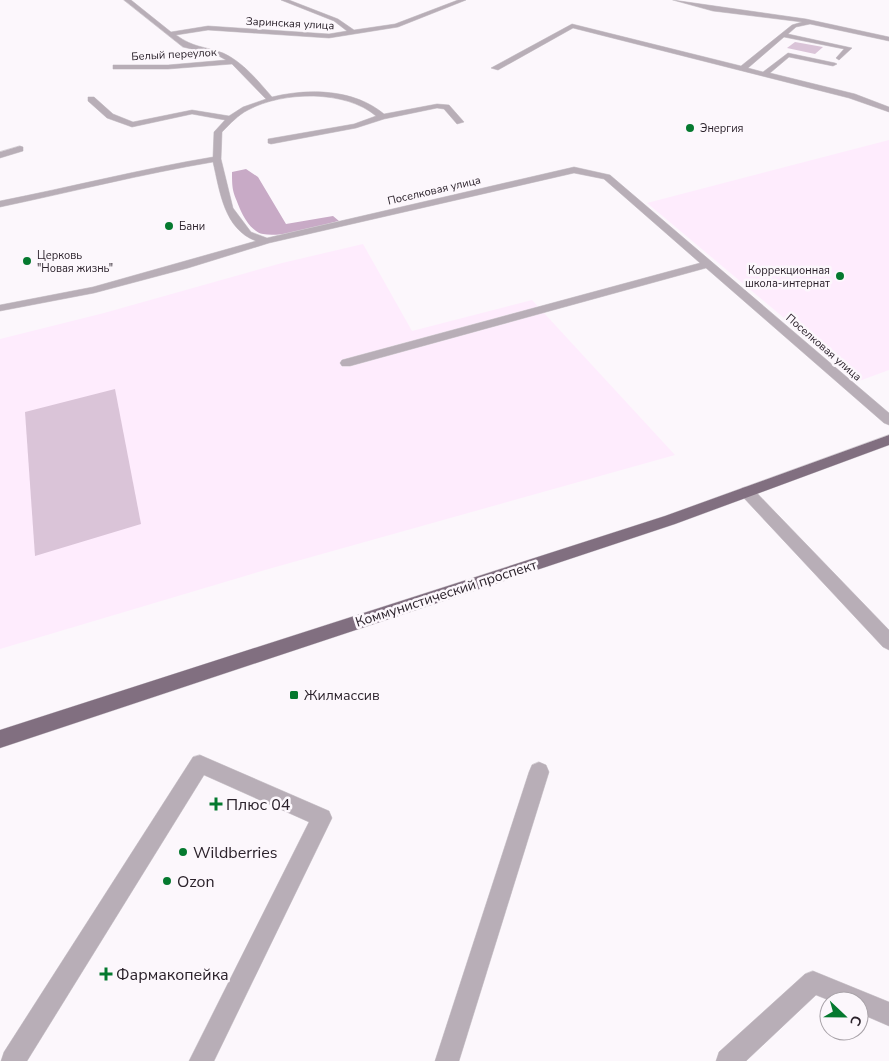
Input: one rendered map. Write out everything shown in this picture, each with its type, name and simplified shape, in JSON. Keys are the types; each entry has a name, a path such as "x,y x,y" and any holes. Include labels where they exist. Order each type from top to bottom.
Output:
{"main road":[{"name":"Коммунистический проспект","path":"0,738 670,520 889,440"}],"street":[{"path":"127,0 172,34 183,45 222,55 252,79 270,100"},
{"path":"284,0 336,20 353,33"},
{"name":"Заринская улица","path":"172,34 208,28 329,36 396,26 463,0"},
{"path":"676,0 713,9 811,22 889,39"},
{"path":"750,18 792,27 811,22"},
{"path":"495,68 572,26 852,96 889,110"},
{"path":"742,68 792,27"},
{"path":"783,35 849,48 839,58"},
{"path":"766,74 788,55 833,64"},
{"name":"Белый переулок","path":"116,66 168,67 232,62"},
{"path":"266,242 247,234 228,208 217,159 218,132 231,119 249,106 270,100 312,93 344,98 368,105 382,117"},
{"path":"91,99 110,116 132,125 192,112 231,119"},
{"path":"272,141 356,126 382,117 437,106 446,107 460,122"},
{"path":"0,155 20,149"},
{"path":"0,204 87,186 150,170 217,159"},
{"name":"Поселковая улица","path":"0,308 94,290 266,242 574,170 607,177 889,420"},
{"path":"346,362 708,264"},
{"path":"747,492 889,642"},
{"path":"13,1061 200,764 322,818 201,1061"},
{"path":"446,1061 539,772"},
{"path":"728,1061 813,982 835,991"},
{"path":"869,1005 889,1014"}],"shaded area":[{"path":"795,42 823,47 815,54 787,48"},
{"path":"889,140 889,370 859,381 647,203"},
{"path":"246,169 258,177 286,224 333,216 339,221 290,233 271,235 255,231 246,220 233,191 232,172"},
{"path":"363,244 412,331 532,300 675,455 272,568 0,649 0,339 104,313 282,263"},
{"path":"115,389 141,524 35,556 25,412"}],"place":[{"name":"Энергия","path":"690,128"},
{"name":"Бани","path":"169,226"},
{"name":"Церковь \"Новая жизнь\"","path":"27,261"},
{"name":"Коррекционная школа-интернат","path":"840,276"},
{"name":"Жилмассив","path":"294,695"},
{"name":"Плюс 04","path":"216,804"},
{"name":"Wildberries","path":"183,852"},
{"name":"Ozon","path":"167,881"},
{"name":"Фармакопейка","path":"106,974"}]}
